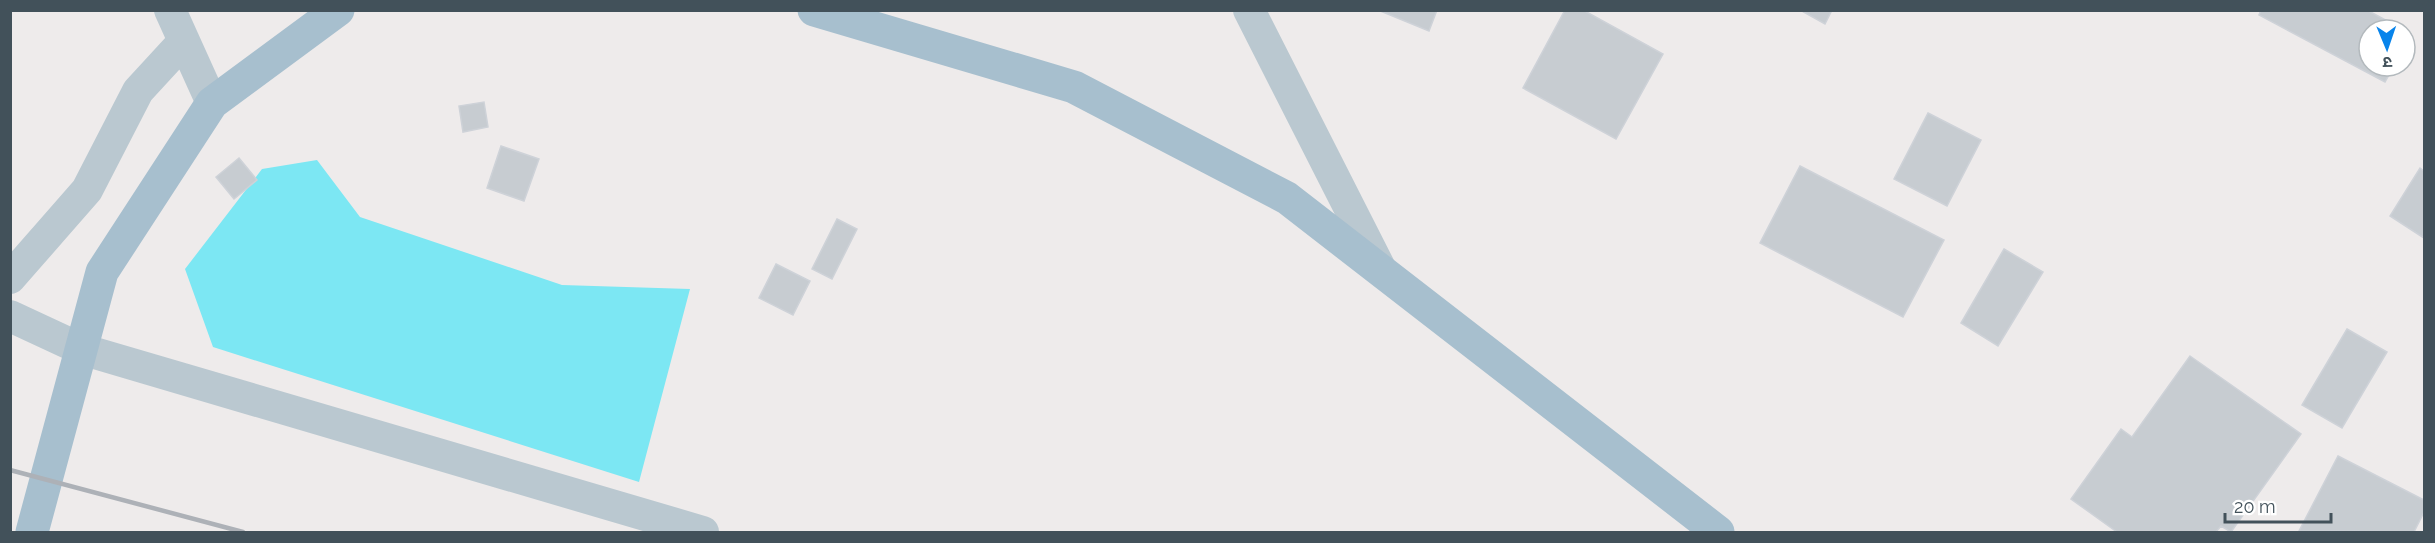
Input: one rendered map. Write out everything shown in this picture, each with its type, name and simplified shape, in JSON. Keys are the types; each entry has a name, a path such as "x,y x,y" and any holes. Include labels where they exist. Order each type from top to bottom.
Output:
{"main road":[{"path":"32,532 102,272 212,102 338,10"},
{"path":"814,10 1074,87 1287,198 1718,532"}],"street":[{"path":"170,10 212,102"},
{"path":"1249,10 1381,270"},
{"path":"10,278 87,190 138,91 184,41"},
{"path":"10,316 81,350 703,532"}],"water":[{"path":"317,160 360,217 562,285 690,289 639,482 213,347 185,269 262,169"}],"building":[{"path":"1378,10 1437,10 1429,31"},
{"path":"1565,10 1583,10 1663,54 1616,139 1523,88"},
{"path":"1800,10 1832,10 1825,24"},
{"path":"2261,10 2367,10 2382,18 2357,18 2357,67 2259,15"},
{"path":"484,102 488,127 463,132 459,106"},
{"path":"1928,113 1981,140 1947,206 1894,179"},
{"path":"501,146 539,159 524,201 487,188"},
{"path":"239,158 257,180 234,199 216,177"},
{"path":"1800,166 1944,240 1903,317 1760,243"},
{"path":"2420,168 2424,171 2424,238 2390,216"},
{"path":"837,219 857,229 832,279 812,269"},
{"path":"2004,249 2043,272 1998,346 1961,323"},
{"path":"776,264 810,281 793,315 759,298"},
{"path":"2347,329 2387,352 2342,428 2302,405"},
{"path":"2190,356 2301,434 2231,532 2221,526 2216,532 2117,532 2071,499 2121,429 2132,437"},
{"path":"2338,456 2424,500 2424,512 2414,532 2299,531"}],"railway":[{"path":"10,470 243,532"}]}
